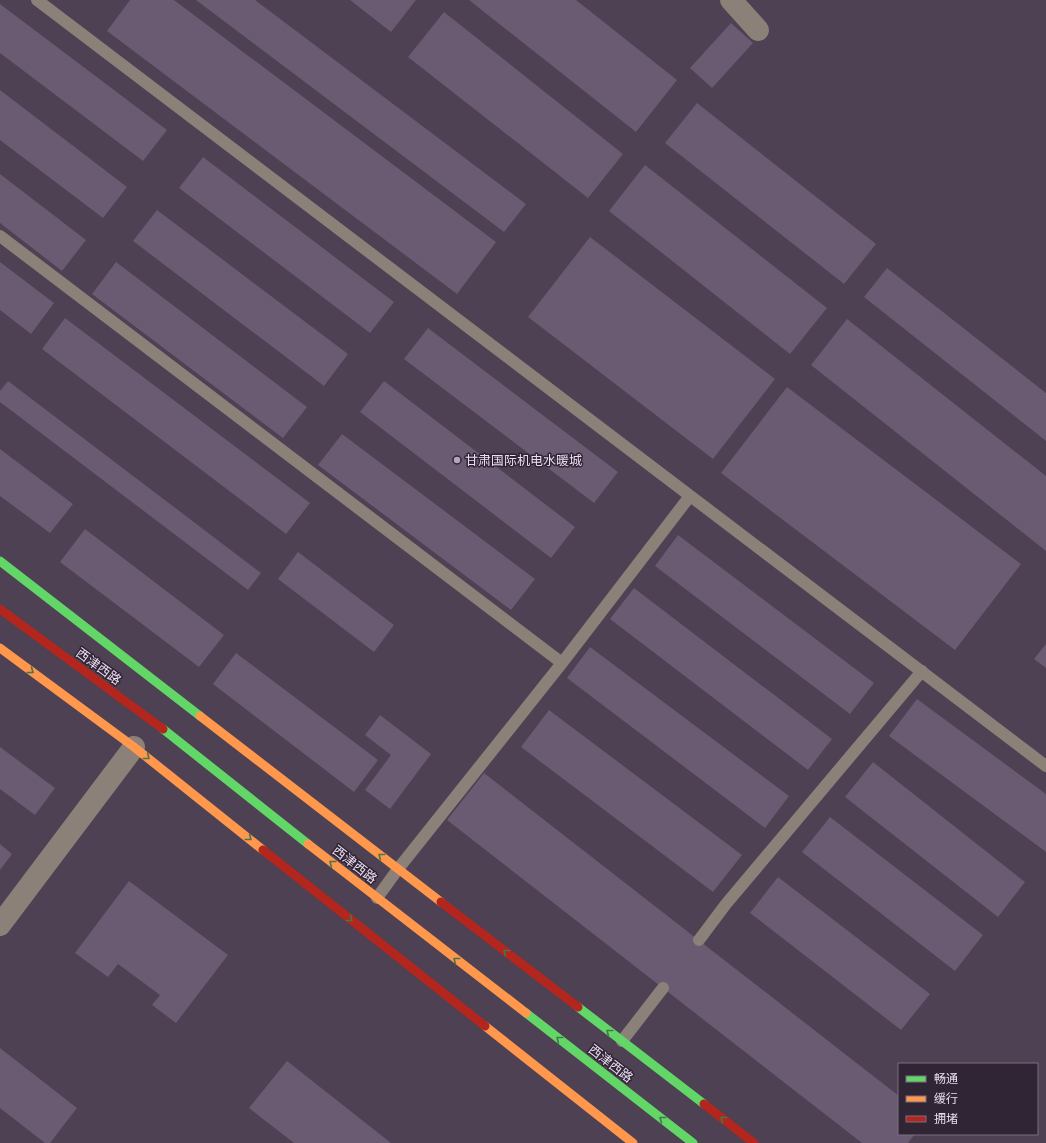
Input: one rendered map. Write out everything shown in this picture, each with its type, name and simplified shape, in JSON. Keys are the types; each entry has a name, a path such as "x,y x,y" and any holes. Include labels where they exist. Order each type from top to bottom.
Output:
{"main road":[{"path":"0,561 754,1143"},
{"name":"西津西路","path":"0,609 152,721 693,1143"},
{"path":"0,648 134,747 633,1143"}],"street":[{"path":"731,0 758,30"},
{"path":"0,925 134,747"}],"lane":[{"path":"37,0 1046,766"},
{"path":"0,236 562,664"},
{"path":"377,898 398,869 562,664 690,496"},
{"path":"699,940 726,904 922,672"},
{"path":"622,1041 663,988"}],"building":[{"path":"130,0 174,0 496,242 457,294 107,31"},
{"path":"196,0 255,0 526,204 504,232"},
{"path":"350,0 416,0 391,32"},
{"path":"469,0 576,0 677,80 636,132"},
{"path":"0,4 167,130 143,161 0,53"},
{"path":"444,12 623,154 588,198 408,57"},
{"path":"731,23 753,43 712,88 690,68"},
{"path":"0,90 127,187 103,218 0,140"},
{"path":"697,103 876,244 844,284 665,143"},
{"path":"203,157 394,302 370,333 179,188"},
{"path":"645,165 827,308 790,354 609,211"},
{"path":"0,174 86,240 62,271 0,223"},
{"path":"157,210 348,354 324,386 133,241"},
{"path":"590,237 775,379 713,459 528,317"},
{"path":"0,262 54,303 31,334 0,310"},
{"path":"116,262 307,407 283,438 92,294"},
{"path":"887,268 1046,393 1046,441 864,297"},
{"path":"65,318 310,503 286,534 42,349"},
{"path":"847,319 1046,476 1046,551 811,365"},
{"path":"428,328 618,472 594,503 404,359"},
{"path":"8,381 261,573 248,590 0,402 0,391"},
{"path":"384,381 575,527 551,558 360,412"},
{"path":"787,387 1021,564 955,650 721,473"},
{"path":"342,434 535,579 511,610 318,465"},
{"path":"0,449 73,504 50,533 0,496"},
{"path":"85,529 224,635 199,667 60,562"},
{"path":"678,535 874,683 850,714 655,566"},
{"path":"298,552 394,625 374,652 278,579"},
{"path":"634,588 832,739 808,770 610,619"},
{"path":"1046,644 1046,668 1034,659"},
{"path":"590,647 789,796 765,828 567,678"},
{"path":"236,653 378,760 354,792 213,684"},
{"path":"917,699 1046,794 1046,852 889,736"},
{"path":"549,710 742,855 713,892 521,747"},
{"path":"380,715 431,754 390,809 365,790 391,755 365,735"},
{"path":"0,747 55,788 35,815 0,789"},
{"path":"873,762 1025,882 998,917 845,797"},
{"path":"484,773 898,1095 898,1135 914,1135 908,1143 862,1143 447,820"},
{"path":"830,817 983,935 955,971 802,852"},
{"path":"0,844 12,854 0,870"},
{"path":"778,877 930,994 901,1030 750,913"},
{"path":"129,881 228,955 176,1023 152,1005 160,995 118,964 108,977 75,953"},
{"path":"0,1048 77,1108 50,1143 45,1143 0,1108"},
{"path":"287,1061 391,1143 294,1143 249,1108"}],"traffic: fast":[{"path":"0,561 200,716"},
{"path":"163,729 308,844"},
{"path":"578,1007 704,1104"},
{"path":"526,1013 693,1143"}],"traffic: slow":[{"path":"0,648 134,747 263,850"},
{"path":"200,716 441,902"},
{"path":"308,844 526,1013"},
{"path":"485,1026 633,1143"}],"traffic: jam":[{"path":"0,609 163,729"},
{"path":"263,850 485,1026"},
{"path":"441,902 578,1007"},
{"path":"704,1104 754,1143"}],"place":[{"name":"甘肃国际机电水暖城","path":"457,460"}]}
